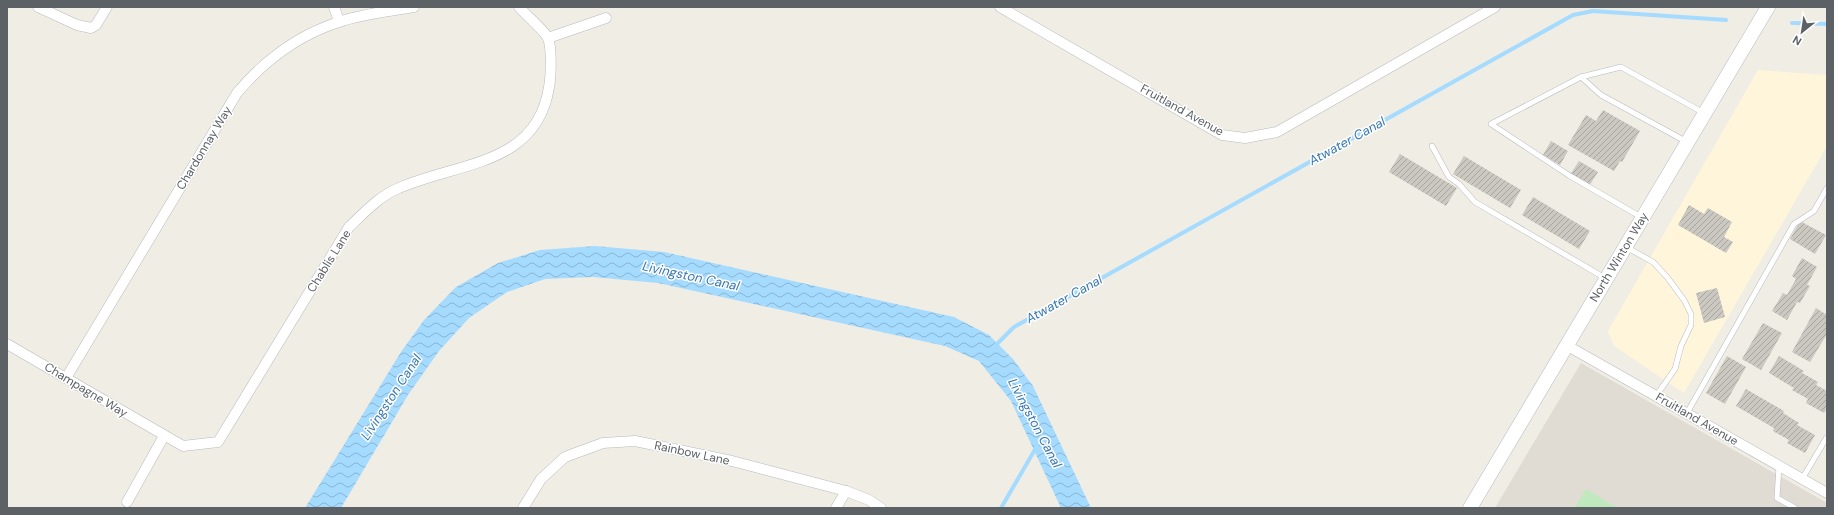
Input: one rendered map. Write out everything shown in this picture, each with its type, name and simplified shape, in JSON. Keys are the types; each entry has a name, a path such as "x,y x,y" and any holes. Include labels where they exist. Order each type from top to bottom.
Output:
{"main road":[{"name":"North Winton Way","path":"1470,508 1768,7"}],"street":[{"path":"38,7 77,25 91,28 96,25 107,7"},
{"path":"334,7 339,21"},
{"name":"Chardonnay Way","path":"66,378 237,93 253,74 294,42 339,21 414,7"},
{"path":"519,7 548,38 606,18"},
{"name":"Fruitland Avenue","path":"1000,7 1222,135 1245,138 1277,132 1495,7"},
{"name":"Chablis Lane","path":"164,436 183,446 218,442 349,227 374,203 398,188 490,159 519,144 535,128 547,101 551,74 548,38"},
{"name":"Champagne Way","path":"7,344 164,436"},
{"name":"Fruitland Avenue","path":"1566,345 1827,493"},
{"path":"127,502 164,436"},
{"name":"Rainbow Lane","path":"523,508 541,479 565,457 603,443 635,441 732,461 846,492 869,500 881,508"},
{"path":"836,508 846,492"}],"lane":[{"path":"1642,218 1570,176 1491,124 1581,77 1621,67 1704,114"},
{"path":"1581,77 1601,95 1687,143"},
{"path":"1432,146 1450,177 1459,184 1475,202 1606,278"},
{"path":"1686,413 1794,224 1814,211 1827,188"},
{"path":"1626,246 1653,262 1684,300 1691,314 1691,325 1681,346 1675,369 1656,396"},
{"path":"1802,479 1827,437"},
{"path":"1779,466 1777,498 1795,508"}],"shaded area":[{"path":"1758,70 1827,75 1827,146 1684,393 1614,346 1608,331"},
{"path":"1581,363 1827,503 1827,508 1495,508"}],"green space":[{"path":"1586,489 1618,508 1575,508"}],"water":[{"name":"Livingston Canal","path":"595,246 664,252 954,317 989,335 1013,359 1033,386 1091,508 1061,508 1011,401 979,361 945,346 658,283 593,277 545,279 507,292 469,318 439,351 408,395 341,508 305,508 401,352 424,320 456,287 498,263 540,250"}],"building":[{"path":"1603,110 1640,131 1622,162 1620,161 1614,171 1568,145 1586,115 1596,121"},
{"path":"1551,141 1568,151 1560,165 1543,155"},
{"path":"1400,154 1457,188 1446,206 1389,172"},
{"path":"1464,156 1521,190 1510,208 1453,174"},
{"path":"1579,161 1598,172 1589,186 1570,175"},
{"path":"1533,197 1590,231 1579,249 1522,215"},
{"path":"1689,205 1704,214 1708,208 1732,222 1724,237 1733,242 1726,253 1678,225"},
{"path":"1800,221 1826,235 1815,254 1790,239"},
{"path":"1802,258 1817,267 1807,285 1810,286 1800,303 1797,302 1787,320 1772,311 1783,293 1787,295 1796,279 1792,276"},
{"path":"1717,288 1725,317 1704,323 1696,293"},
{"path":"1816,308 1827,315 1827,334 1810,362 1792,352"},
{"path":"1763,323 1782,333 1761,370 1742,359"},
{"path":"1727,356 1746,367 1725,404 1706,393"},
{"path":"1779,356 1804,371 1802,373 1818,382 1816,385 1827,391 1827,408 1824,413 1806,403 1808,399 1792,390 1794,388 1769,373"},
{"path":"1746,389 1784,411 1783,413 1799,423 1797,425 1815,435 1805,453 1787,443 1789,440 1773,431 1774,428 1736,406"}],"waterway":[{"name":"Atwater Canal","path":"995,346 1014,327 1573,15 1593,11 1726,20"},
{"name":"Atwater Canal","path":"1792,23 1827,24"},
{"name":"Livingston Canal","path":"1001,508 1037,446"}]}
